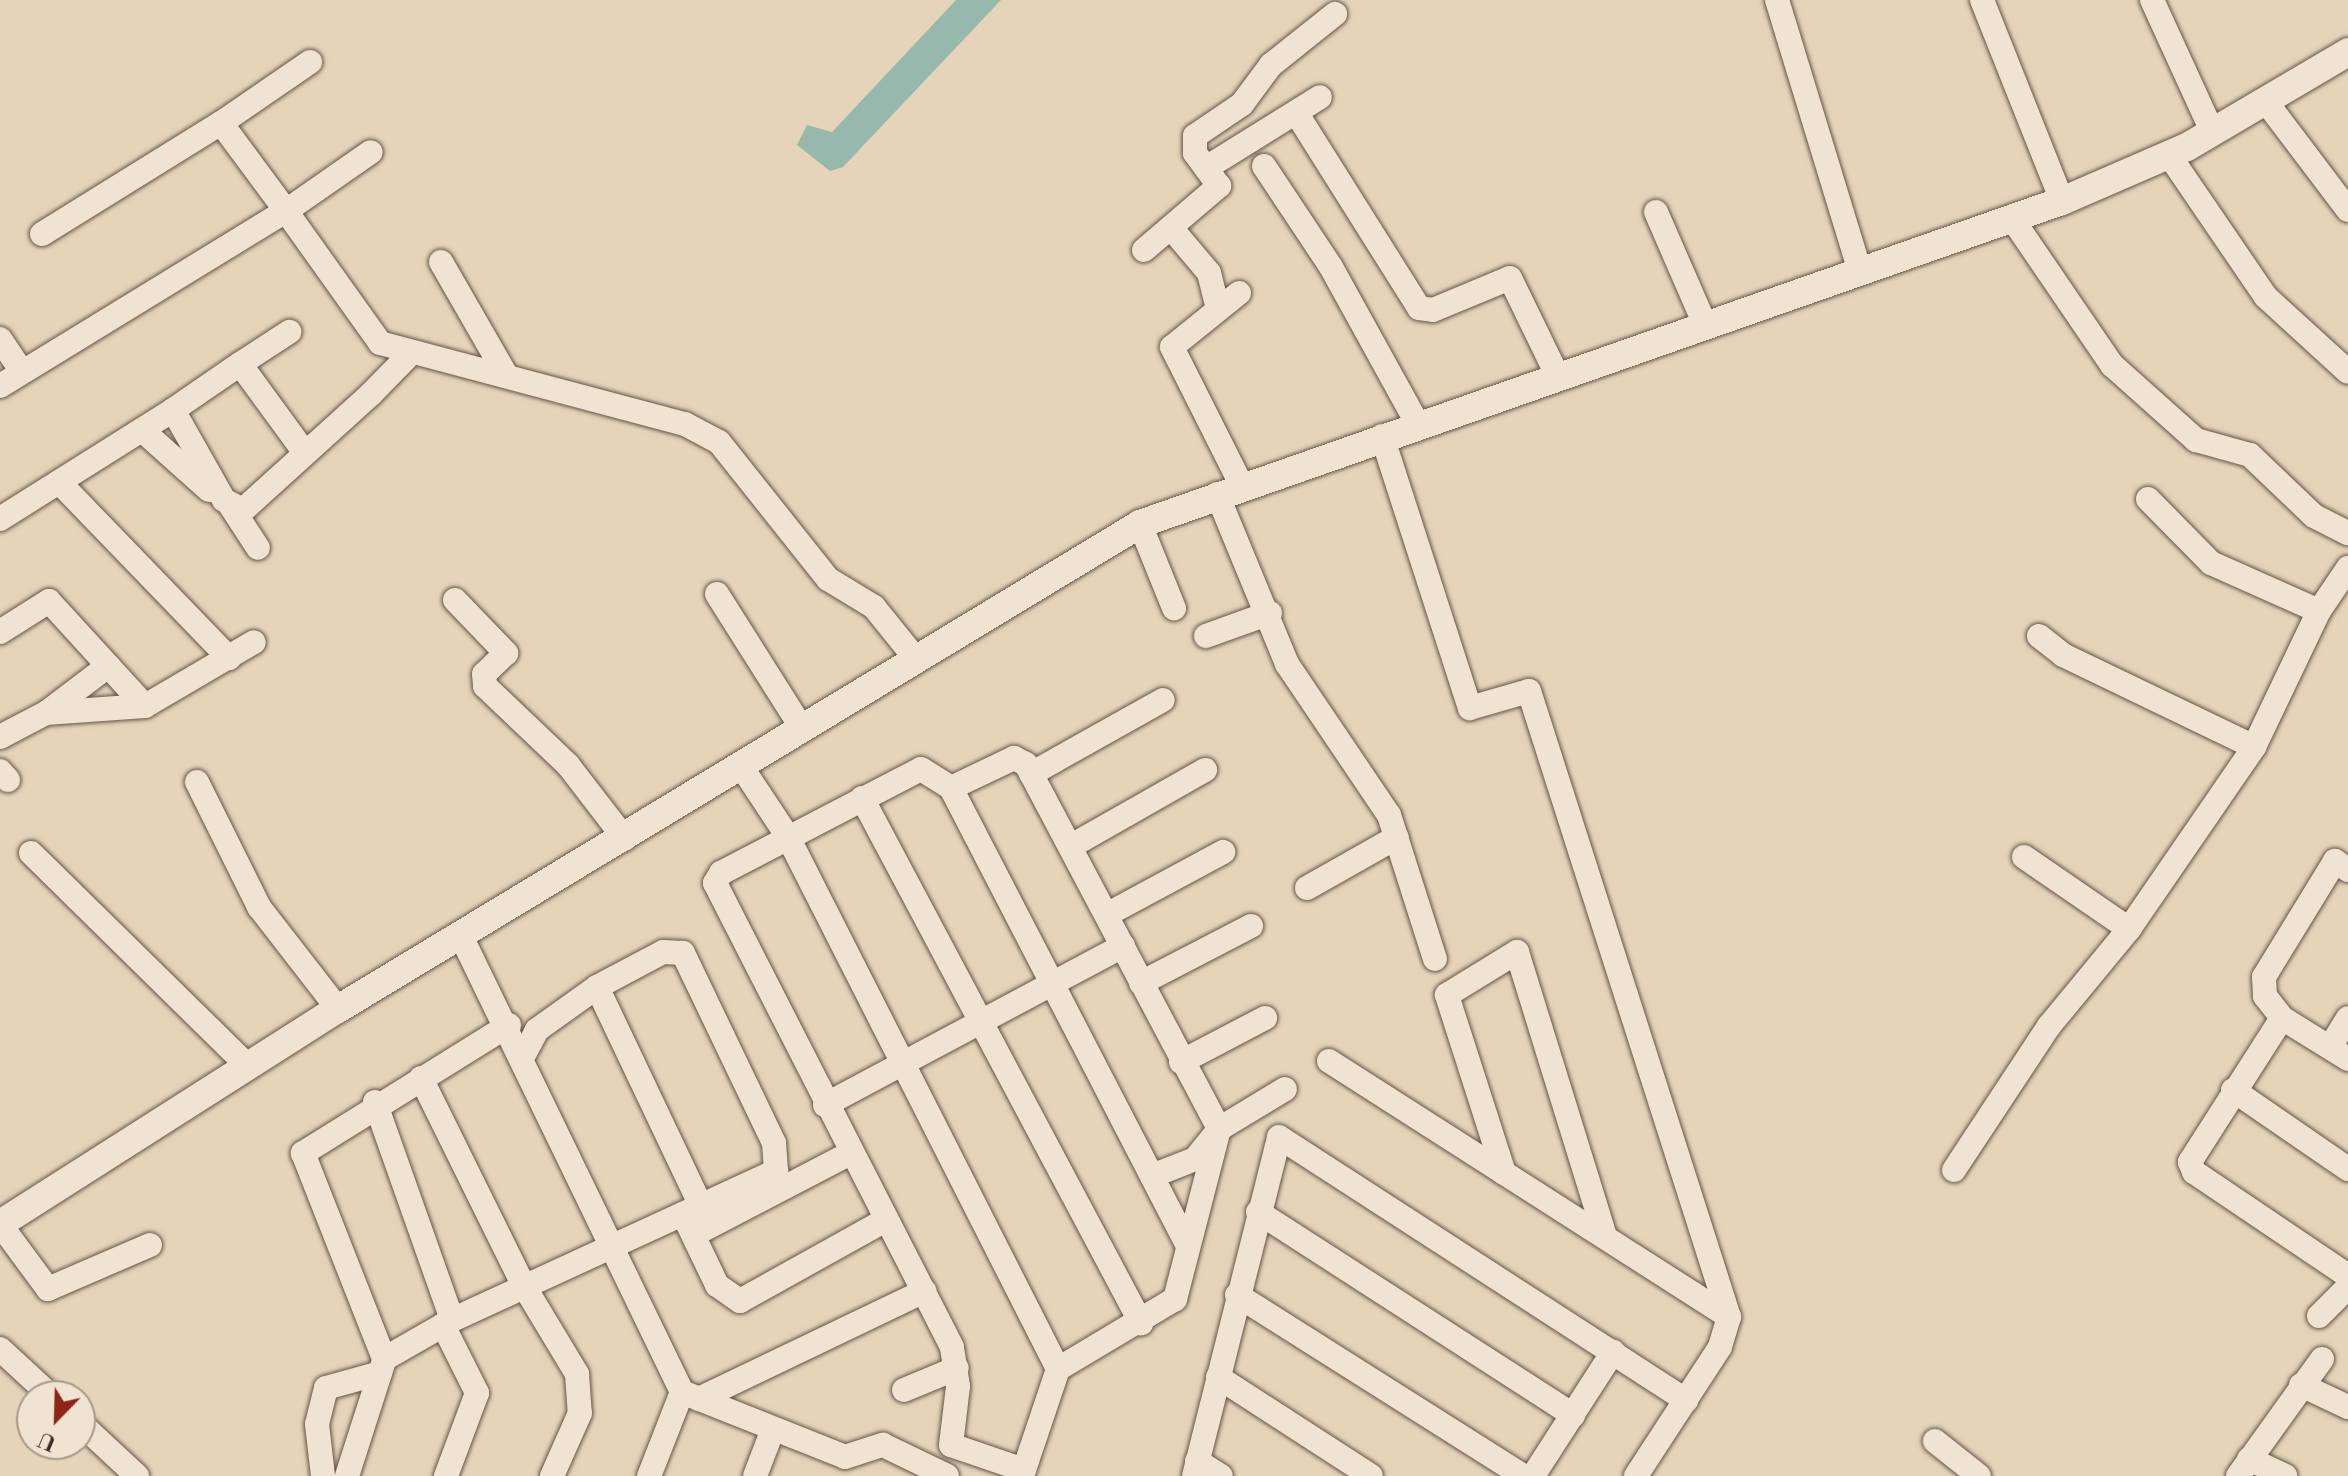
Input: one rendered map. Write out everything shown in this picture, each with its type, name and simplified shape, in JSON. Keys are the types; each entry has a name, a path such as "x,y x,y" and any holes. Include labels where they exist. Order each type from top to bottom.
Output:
{"street":[{"path":"1777,0 1859,269"},
{"path":"1982,0 2062,201"},
{"path":"2152,0 2213,133"},
{"path":"1144,250 1216,192 1195,136 1242,104 1271,65 1335,14"},
{"path":"150,1245 48,1289 0,1224 338,1009 743,769 916,659 1140,524 1417,423 1559,379 1859,269 2013,220 2062,201 2213,133 2348,52"},
{"path":"42,234 221,123 310,62"},
{"path":"1206,168 1320,97"},
{"path":"2267,103 2348,210"},
{"path":"1297,114 1419,308 1433,310 1510,278 1559,379"},
{"path":"221,123 286,211 356,319 380,343 409,355 506,375 685,424 719,442 828,579 874,607 916,659"},
{"path":"0,386 21,370 286,211 371,152"},
{"path":"2169,155 2266,297 2348,372"},
{"path":"1264,166 1331,267 1417,423"},
{"path":"1656,212 1706,327"},
{"path":"2013,220 2112,365 2196,440 2250,455 2314,516 2348,533"},
{"path":"1172,229 1209,273 1218,308"},
{"path":"441,262 506,375"},
{"path":"1239,293 1172,347 1230,490 1270,613 1305,698 1367,781 1397,837 1435,959"},
{"path":"0,519 173,410 289,332"},
{"path":"0,339 21,370"},
{"path":"142,430 227,502 249,507 409,355"},
{"path":"240,364 305,453"},
{"path":"173,410 258,548"},
{"path":"1382,436 1470,708 1529,691 1729,1317 1720,1347 1636,1476"},
{"path":"59,482 229,658"},
{"path":"2148,499 2211,563 2319,611"},
{"path":"1140,524 1174,608"},
{"path":"1954,1170 2049,1026 2129,929 2254,747 2319,611 2348,568"},
{"path":"717,594 803,730"},
{"path":"455,600 506,653 484,674 485,686 568,765 625,839"},
{"path":"0,632 49,601 145,706"},
{"path":"1206,636 1270,613"},
{"path":"2039,636 2063,655 2254,747"},
{"path":"46,713 145,706 254,642"},
{"path":"0,737 46,713 108,666"},
{"path":"1031,774 1163,700"},
{"path":"951,788 1014,758 1031,774 1073,845 1181,1062 1219,1129 1175,1299 1141,1323 1058,1369 1023,1473 951,1445 957,1368 924,1291 849,1154 715,883 721,873 921,769 951,788 1187,1244"},
{"path":"743,769 788,837 1058,1369"},
{"path":"1073,845 1205,770"},
{"path":"197,782 259,907 338,1009"},
{"path":"862,798 1141,1323"},
{"path":"1307,888 1397,837"},
{"path":"1108,914 1223,852"},
{"path":"31,853 247,1065"},
{"path":"2024,857 2129,929"},
{"path":"2348,870 2335,861 2264,977 2265,996 2282,1018 2339,1053 2348,1018"},
{"path":"1141,983 1251,926"},
{"path":"461,936 524,1054 612,1245 690,1396 845,1457 853,1465 883,1445 947,1476"},
{"path":"825,1105 1049,982 1123,946"},
{"path":"524,1054 537,1030 597,987 663,952 683,953 774,1143 776,1171 693,1218"},
{"path":"1504,1173 1447,995 1517,952 1605,1237"},
{"path":"597,987 693,1218 717,1285 740,1301 884,1221"},
{"path":"1181,1062 1265,1018"},
{"path":"2282,1018 2191,1153 2194,1172 2348,1276"},
{"path":"347,1476 382,1366 302,1158 375,1102 509,1025"},
{"path":"1329,1061 1729,1317"},
{"path":"421,1078 524,1286 582,1389 580,1413 552,1476"},
{"path":"1152,1176 1203,1154 1219,1129 1285,1089"},
{"path":"2233,1090 2348,1169"},
{"path":"375,1102 448,1322 477,1393 446,1476"},
{"path":"1221,1476 1195,1469 1274,1144 1283,1137 1686,1400"},
{"path":"323,1476 317,1424 326,1388 382,1366 448,1322 612,1245 693,1218 849,1154"},
{"path":"1258,1212 1573,1415"},
{"path":"2319,1316 2348,1287"},
{"path":"649,1476 690,1396 924,1291"},
{"path":"1237,1295 1523,1476"},
{"path":"0,1349 34,1380"},
{"path":"1533,1476 1613,1352"},
{"path":"2285,1476 2243,1468 2322,1359"},
{"path":"904,1390 957,1368"},
{"path":"1218,1377 1371,1476"},
{"path":"2301,1385 2348,1407"},
{"path":"755,1476 773,1429"},
{"path":"96,1438 137,1476"},
{"path":"1935,1441 1979,1476"}],"water":[{"path":"956,0 1001,0 843,167 830,171 797,145 807,125 832,132"}]}
